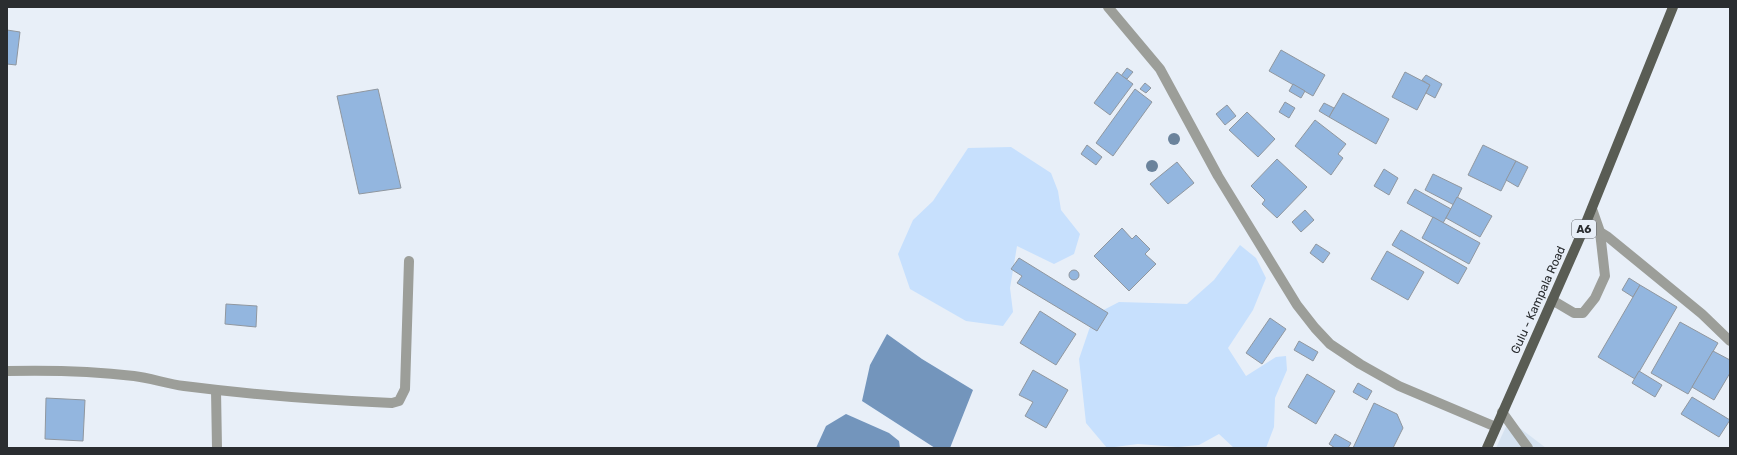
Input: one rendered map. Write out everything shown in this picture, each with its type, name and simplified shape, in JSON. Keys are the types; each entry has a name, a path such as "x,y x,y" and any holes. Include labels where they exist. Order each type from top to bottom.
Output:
{"main road":[{"name":"Gulu - Kampala Road","path":"1487,448 1592,209 1673,7"}],"street":[{"path":"1108,7 1160,69 1218,176 1297,305 1315,328 1330,344 1360,364 1399,386 1496,427"},
{"path":"1552,300 1574,313 1583,313 1595,298 1605,276 1600,232 1592,209"},
{"path":"1600,232 1702,314 1730,341"},
{"path":"7,371 38,370 135,376 182,386 216,390 303,399 392,404 399,401 405,389 409,261"},
{"path":"216,390 217,448"},
{"path":"1502,412 1528,448"}],"shaded area":[{"path":"1011,147 1051,173 1058,191 1061,210 1080,234 1074,254 1054,264 1017,246 1010,288 1013,312 1003,326 966,321 910,289 898,254 913,220 933,201 968,148"},
{"path":"1240,245 1256,258 1266,278 1253,310 1228,348 1246,376 1276,357 1286,356 1287,370 1275,398 1274,427 1266,448 1234,448 1219,434 1199,445 1178,447 1138,444 1107,448 1086,423 1079,359 1094,315 1119,302 1187,304 1214,280"},
{"path":"887,334 922,359 973,390 950,448 935,448 862,401 870,365"},
{"path":"846,414 889,433 899,441 900,448 816,448 826,426"},
{"path":"1509,420 1546,448 1496,448"}],"building":[{"path":"7,30 20,32 16,65 7,64"},
{"path":"1281,50 1325,75 1313,96 1269,71"},
{"path":"1127,68 1133,72 1127,79 1121,76"},
{"path":"1117,72 1133,84 1110,115 1094,103"},
{"path":"1405,72 1430,85 1417,110 1392,97"},
{"path":"1426,75 1442,84 1435,98 1426,93 1430,85 1422,80"},
{"path":"1145,83 1151,88 1146,93 1140,89"},
{"path":"1293,84 1305,91 1301,98 1289,91"},
{"path":"378,89 401,188 359,194 337,96"},
{"path":"1135,89 1152,102 1113,156 1096,143"},
{"path":"1343,93 1389,119 1376,144 1329,117"},
{"path":"1285,102 1295,108 1289,118 1279,112"},
{"path":"1324,103 1334,108 1329,117 1319,111"},
{"path":"1227,105 1236,116 1225,125 1216,114"},
{"path":"1247,112 1275,139 1258,157 1229,130"},
{"path":"1315,120 1346,144 1338,154 1343,158 1331,175 1295,146"},
{"path":"1087,145 1102,157 1096,165 1081,154"},
{"path":"1483,145 1516,161 1501,191 1468,175"},
{"path":"1277,159 1307,187 1277,218 1262,204 1265,200 1251,186"},
{"path":"1516,161 1528,167 1518,187 1506,180"},
{"path":"1177,162 1194,183 1168,204 1150,184"},
{"path":"1384,169 1398,178 1389,195 1374,186"},
{"path":"1433,174 1462,188 1454,205 1425,190"},
{"path":"1415,189 1451,209 1443,223 1407,203"},
{"path":"1457,197 1492,216 1480,237 1446,218"},
{"path":"1305,210 1314,220 1301,232 1292,222"},
{"path":"1433,217 1480,243 1469,264 1422,238"},
{"path":"1122,228 1132,239 1136,235 1150,249 1145,254 1156,264 1129,291 1094,256"},
{"path":"1401,230 1467,268 1458,284 1392,245"},
{"path":"1316,244 1330,253 1323,263 1310,253"},
{"path":"1387,251 1424,272 1408,300 1371,279"},
{"path":"1019,258 1108,313 1097,331 1017,283 1022,276 1011,269"},
{"path":"1072,270 1076,270 1078,271 1078,279 1072,280 1069,277 1069,273"},
{"path":"1629,278 1640,285 1633,297 1622,290"},
{"path":"1640,285 1677,307 1635,379 1598,357"},
{"path":"226,304 257,306 256,327 225,324"},
{"path":"1040,311 1076,334 1056,365 1020,343"},
{"path":"1270,318 1286,329 1262,364 1246,353"},
{"path":"1680,322 1718,343 1688,394 1651,373"},
{"path":"1299,341 1318,352 1313,361 1294,350"},
{"path":"1713,351 1730,360 1730,373 1714,400 1692,387"},
{"path":"1033,370 1068,390 1046,428 1025,416 1033,402 1019,395"},
{"path":"1639,371 1662,385 1655,397 1632,383"},
{"path":"1307,374 1335,391 1316,424 1288,407"},
{"path":"1358,383 1372,391 1367,400 1353,392"},
{"path":"1692,397 1730,420 1719,437 1681,414"},
{"path":"46,398 85,400 83,441 45,439"},
{"path":"1374,403 1397,414 1403,428 1393,448 1353,448"},
{"path":"1335,434 1351,443 1348,448 1335,448 1329,444"}]}
